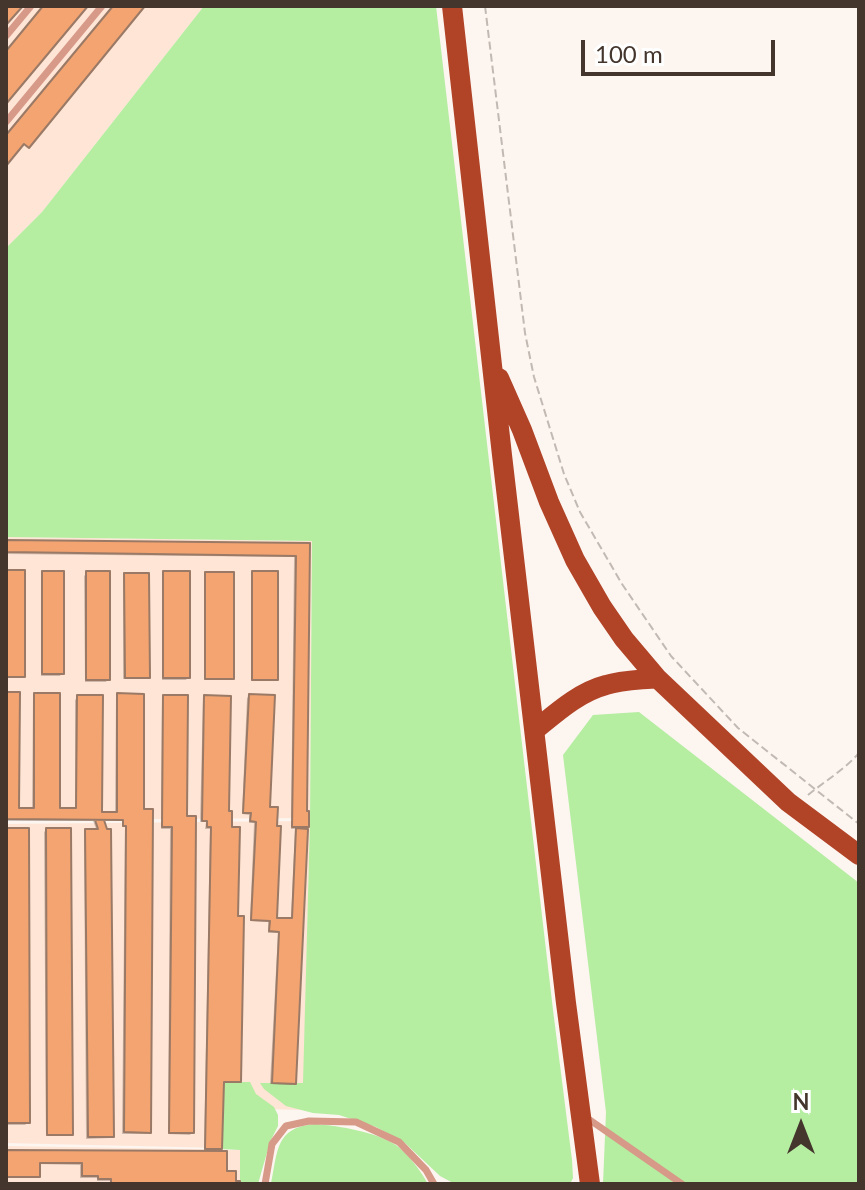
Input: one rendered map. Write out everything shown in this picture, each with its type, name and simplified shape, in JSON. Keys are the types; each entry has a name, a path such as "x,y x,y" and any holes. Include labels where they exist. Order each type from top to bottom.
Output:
{"main road":[{"path":"452,6 566,1003 590,1184"},
{"path":"492,364 575,560 617,629 657,678 794,806 859,855"},
{"path":"535,730 591,690 607,684 657,678"}],"lane":[{"path":"6,36 31,6"},
{"path":"6,122 102,6"},
{"path":"582,1114 682,1184"},
{"path":"265,1184 272,1144 286,1126 309,1121 356,1122 399,1142 426,1170 434,1184"}],"path":[{"path":"485,6 525,333 534,377 564,474 580,512 622,584 671,656 738,728 859,824"},
{"path":"794,806 847,767 859,753"}],"shaded area":[{"path":"6,6 204,6 42,212 6,248"},
{"path":"6,537 312,541 310,818 6,820"},
{"path":"310,821 303,1110 225,1108 224,1148 6,1143 6,824"},
{"path":"6,1146 240,1150 240,1184 6,1184"}],"green space":[{"path":"204,6 436,6 572,1160 573,1178 570,1184 455,1184 440,1176 405,1143 376,1127 339,1115 286,1106 260,1083 303,1083 310,821 312,541 6,537 6,248 42,212"},
{"path":"639,712 859,883 859,1184 603,1184 606,1112 563,755 593,715"},
{"path":"224,1082 250,1082 256,1094 274,1107 278,1115 278,1126 258,1184 240,1184 240,1150 222,1149"},
{"path":"316,1124 358,1130 388,1140 410,1158 428,1184 271,1184 278,1151 286,1136 303,1126"}],"building":[{"path":"6,6 23,6 6,25"},
{"path":"43,6 88,6 6,104 6,51"},
{"path":"113,6 145,6 29,148 24,144 6,166 6,135"},
{"path":"6,540 310,543 309,827 292,827 296,556 6,552"},
{"path":"6,570 25,570 25,677 6,677"},
{"path":"42,571 64,571 64,674 42,674"},
{"path":"86,571 110,571 110,680 86,680"},
{"path":"163,571 190,571 190,678 163,678"},
{"path":"252,571 278,571 278,680 252,680"},
{"path":"205,572 234,572 234,679 205,679"},
{"path":"124,573 149,573 150,678 125,678"},
{"path":"6,692 20,692 19,808 34,808 34,693 60,693 60,808 76,808 77,695 103,695 102,812 117,812 117,693 144,694 144,809 153,809 151,1133 124,1132 126,826 123,826 123,820 6,819"},
{"path":"249,694 275,695 270,807 278,807 277,826 281,826 277,918 292,918 296,828 308,829 296,1084 272,1083 279,932 269,931 270,921 251,920 256,822 250,821 251,813 243,813"},
{"path":"163,695 188,695 187,816 196,816 194,1133 169,1133 172,827 162,827"},
{"path":"204,695 231,696 229,811 232,811 232,827 240,827 238,916 244,916 241,1082 224,1082 222,1149 205,1149 211,827 207,827 207,821 202,821"},
{"path":"95,820 104,820 107,829 111,829 114,1137 88,1137 85,829 98,829"},
{"path":"6,828 29,828 30,1123 6,1123"},
{"path":"46,828 71,828 73,1135 47,1135"},
{"path":"6,1150 227,1151 227,1171 236,1171 236,1181 240,1184 111,1183 111,1179 82,1176 82,1163 40,1163 40,1177 6,1177"}]}
